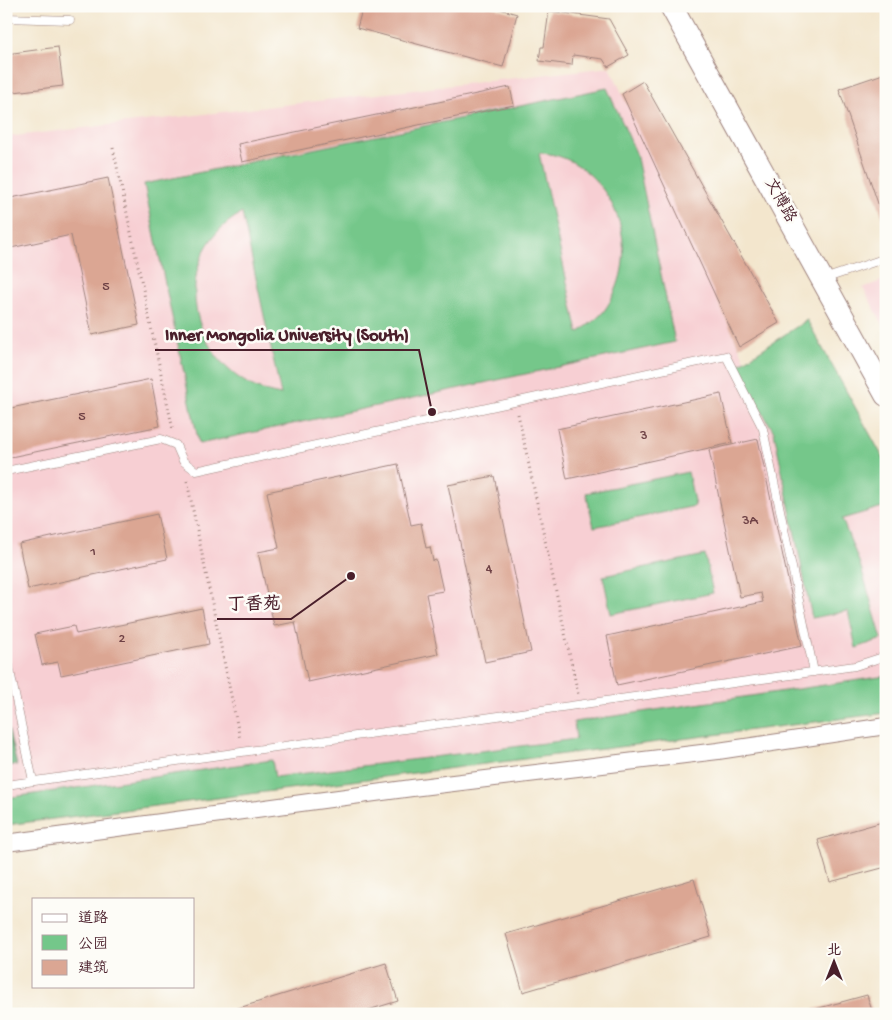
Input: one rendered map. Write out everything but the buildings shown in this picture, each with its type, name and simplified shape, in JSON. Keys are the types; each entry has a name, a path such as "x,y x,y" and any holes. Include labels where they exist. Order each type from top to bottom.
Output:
{"street":[{"name":"文博路","path":"671,6 886,395"},
{"path":"6,843 412,788 718,751 886,726"}],"lane":[{"path":"6,18 70,20"},
{"path":"822,280 886,258"},
{"path":"6,471 161,439 176,445 183,461 196,471 726,356 763,428 814,672"},
{"path":"6,652 33,781"},
{"path":"6,784 814,672 855,666 886,656"}],"path":[{"path":"113,148 176,445"},
{"path":"515,402 580,705"},
{"path":"183,461 242,752"}],"shaded area":[{"path":"610,67 745,360 807,320 886,463 886,713 6,825 6,137"},
{"path":"886,279 886,330 863,288"}],"green space":[{"path":"607,88 636,153 675,342 199,444 144,184","holes":["539,153 546,153 573,162 590,175 603,189 613,205 623,240 623,259 620,277 614,294 604,311 578,333","242,213 281,395 250,385 226,366 208,342 197,315 195,286 201,258 217,233"]},
{"path":"807,320 886,463 886,506 842,519 860,564 882,639 856,648 848,611 812,618 774,432 739,372 738,365"},
{"path":"688,472 695,506 594,527 586,493"},
{"path":"705,555 713,593 611,614 603,576"},
{"path":"886,676 886,713 6,825 6,798 272,760 275,777 576,739 574,722"},
{"path":"6,719 17,765 6,766"}],"place":[{"name":"Inner Mongolia University (South)","path":"432,412"},
{"name":"丁香苑","path":"351,576"}]}
